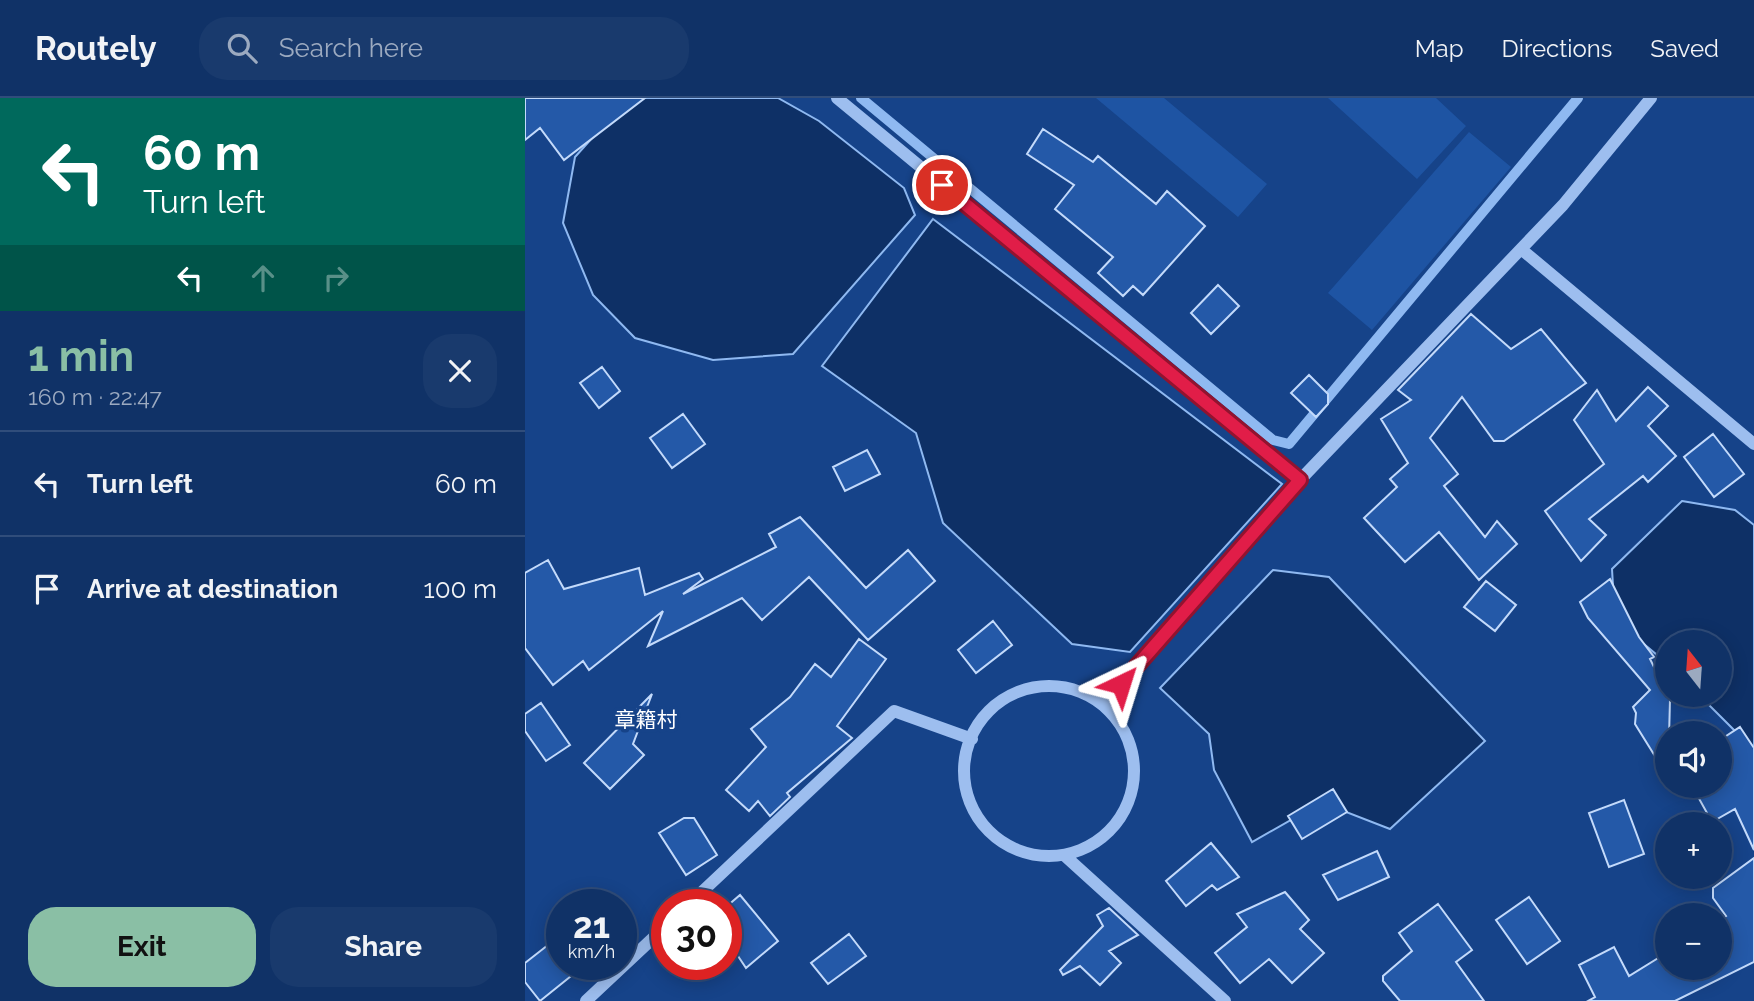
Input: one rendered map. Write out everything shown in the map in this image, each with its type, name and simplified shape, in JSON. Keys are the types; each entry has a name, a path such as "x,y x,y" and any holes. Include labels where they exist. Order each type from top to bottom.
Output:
{"street":[{"path":"837,98 1300,480"},
{"path":"1103,704 1300,480 1563,205 1651,98"},
{"path":"1521,249 1754,444"},
{"path":"1049,686 1078,690 1103,704 1122,726 1133,752 1134,780 1128,806 1112,829 1090,846 1064,855 1037,855 1010,847 989,831 972,808 964,783 966,754 976,727 995,705 1021,691 1049,686"},
{"path":"705,889 894,711 972,738"},
{"path":"1064,855 1225,1001"},
{"path":"586,1001 651,940"}],"shaded area":[{"path":"628,98 778,98 819,121 904,188 915,215 793,354 713,360 635,338 593,295 563,223 575,157"},
{"path":"1096,98 1164,98 1267,184 1238,217"},
{"path":"1328,98 1436,98 1466,126 1417,179"},
{"path":"1469,132 1511,167 1372,330 1328,293"},
{"path":"933,219 1282,484 1130,652 1072,644 943,523 916,433 822,366"},
{"path":"1682,501 1735,510 1754,525 1754,750 1732,728 1732,721 1725,721 1711,707 1733,707 1733,630 1655,630 1655,653 1615,620 1612,569"},
{"path":"1273,570 1329,577 1485,741 1390,829 1336,808 1291,820 1252,842 1214,770 1209,734 1160,688"}],"building":[{"path":"525,98 645,98 564,160 540,128 525,140"},
{"path":"1043,129 1093,162 1098,156 1156,204 1167,191 1205,226 1143,295 1133,286 1123,296 1098,273 1113,257 1055,209 1074,185 1027,154"},
{"path":"1218,285 1239,306 1211,334 1191,313"},
{"path":"1471,314 1511,349 1541,329 1586,383 1504,441 1494,441 1462,397 1430,438 1458,474 1444,486 1485,537 1497,521 1517,544 1479,580 1439,532 1405,562 1364,518 1397,487 1390,479 1408,463 1381,419 1411,400 1398,390"},
{"path":"602,367 620,391 599,408 580,383"},
{"path":"1309,375 1328,394 1328,404 1316,417 1291,393"},
{"path":"1648,387 1668,406 1648,426 1676,456 1648,482 1643,476 1589,519 1606,535 1581,561 1545,511 1604,464 1574,420 1597,390 1616,421"},
{"path":"683,414 705,444 672,468 650,438"},
{"path":"1713,434 1744,474 1714,497 1684,457"},
{"path":"867,450 880,474 845,491 833,467"},
{"path":"800,517 866,588 908,550 935,581 868,640 809,577 762,620 742,598 648,646 663,611 589,670 583,661 553,685 525,648 525,573 548,560 564,589 639,568 645,595 699,573 703,579 683,594 776,547 769,534"},
{"path":"1610,579 1639,637 1654,657 1650,659 1655,669 1655,707 1670,707 1669,721 1655,721 1655,756 1635,724 1636,713 1633,707 1650,690 1588,618 1580,602"},
{"path":"1486,581 1516,605 1495,631 1464,607"},
{"path":"993,621 1012,645 976,673 958,650"},
{"path":"859,639 886,659 837,726 852,738 787,793 790,797 770,816 758,801 749,811 726,790 766,747 751,729 790,697 815,664 831,677"},
{"path":"652,694 633,744 644,755 610,789 584,763"},
{"path":"541,703 570,745 546,761 525,731 525,714"},
{"path":"1740,727 1754,748 1754,850 1735,809 1730,812 1706,812 1699,798 1732,798 1732,732"},
{"path":"1333,789 1347,812 1302,839 1288,816"},
{"path":"1624,800 1644,854 1609,867 1589,813"},
{"path":"684,818 694,818 717,855 686,875 659,833"},
{"path":"1211,843 1239,877 1217,890 1212,885 1186,906 1166,881"},
{"path":"1377,851 1389,877 1338,900 1323,875"},
{"path":"1754,858 1754,962 1732,973 1732,903 1717,903 1713,898 1713,889 1732,889 1732,874"},
{"path":"1285,892 1309,920 1300,929 1324,953 1292,983 1269,959 1240,983 1215,953 1247,927 1237,914"},
{"path":"742,897 778,941 746,968 742,962"},
{"path":"1529,897 1560,941 1527,964 1496,920"},
{"path":"1438,904 1472,950 1456,962 1484,1001 1400,1001 1383,981 1383,976 1412,951 1399,933"},
{"path":"1109,908 1138,935 1109,951 1121,963 1100,985 1080,966 1063,975 1060,970 1103,926 1097,915"},
{"path":"849,934 866,956 828,984 811,963"},
{"path":"546,947 546,980 566,980 540,1001 525,982 525,963"},
{"path":"1614,947 1629,976 1655,960 1655,980 1718,980 1675,1001 1588,1001 1595,997 1579,965"}],"waterway":[{"path":"861,98 1273,440 1289,444 1578,98"}],"district":[{"name":"章籍村","path":"646,720"}],"route":[{"path":"942,185 1300,480 1121,684"}]}
